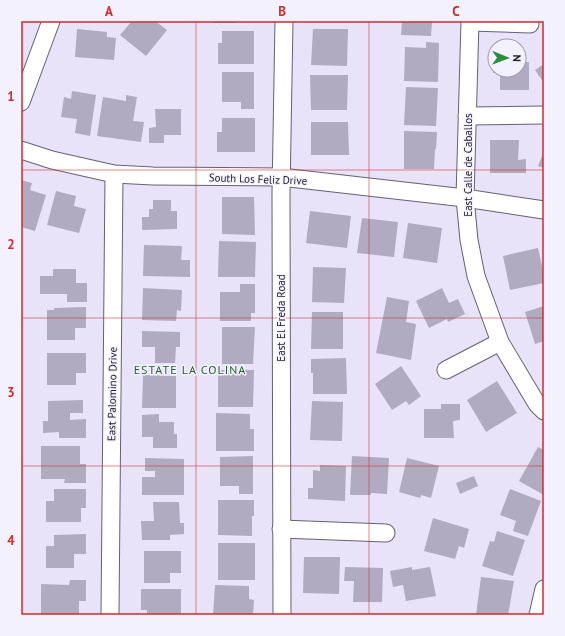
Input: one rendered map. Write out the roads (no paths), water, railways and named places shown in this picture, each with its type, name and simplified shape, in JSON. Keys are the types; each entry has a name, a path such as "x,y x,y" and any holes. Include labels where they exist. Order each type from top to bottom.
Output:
{"street":[{"path":"21,102 51,21"},
{"name":"East El Freda Road","path":"282,615 281,177 284,21"},
{"name":"East Calle de Caballos","path":"530,24 470,21 466,198 469,240 476,276 487,309 500,342 537,404 544,411"},
{"path":"467,116 544,114"},
{"name":"South Los Feliz Drive","path":"21,150 52,160 114,174 153,176 281,177 466,198 544,210"},
{"name":"East Palomino Drive","path":"110,615 114,174"},
{"path":"446,370 500,342"},
{"path":"281,529 386,533"},
{"path":"538,615 544,590"}],"district":[{"name":"ESTATE LA COLINA","path":"190,370"}]}
